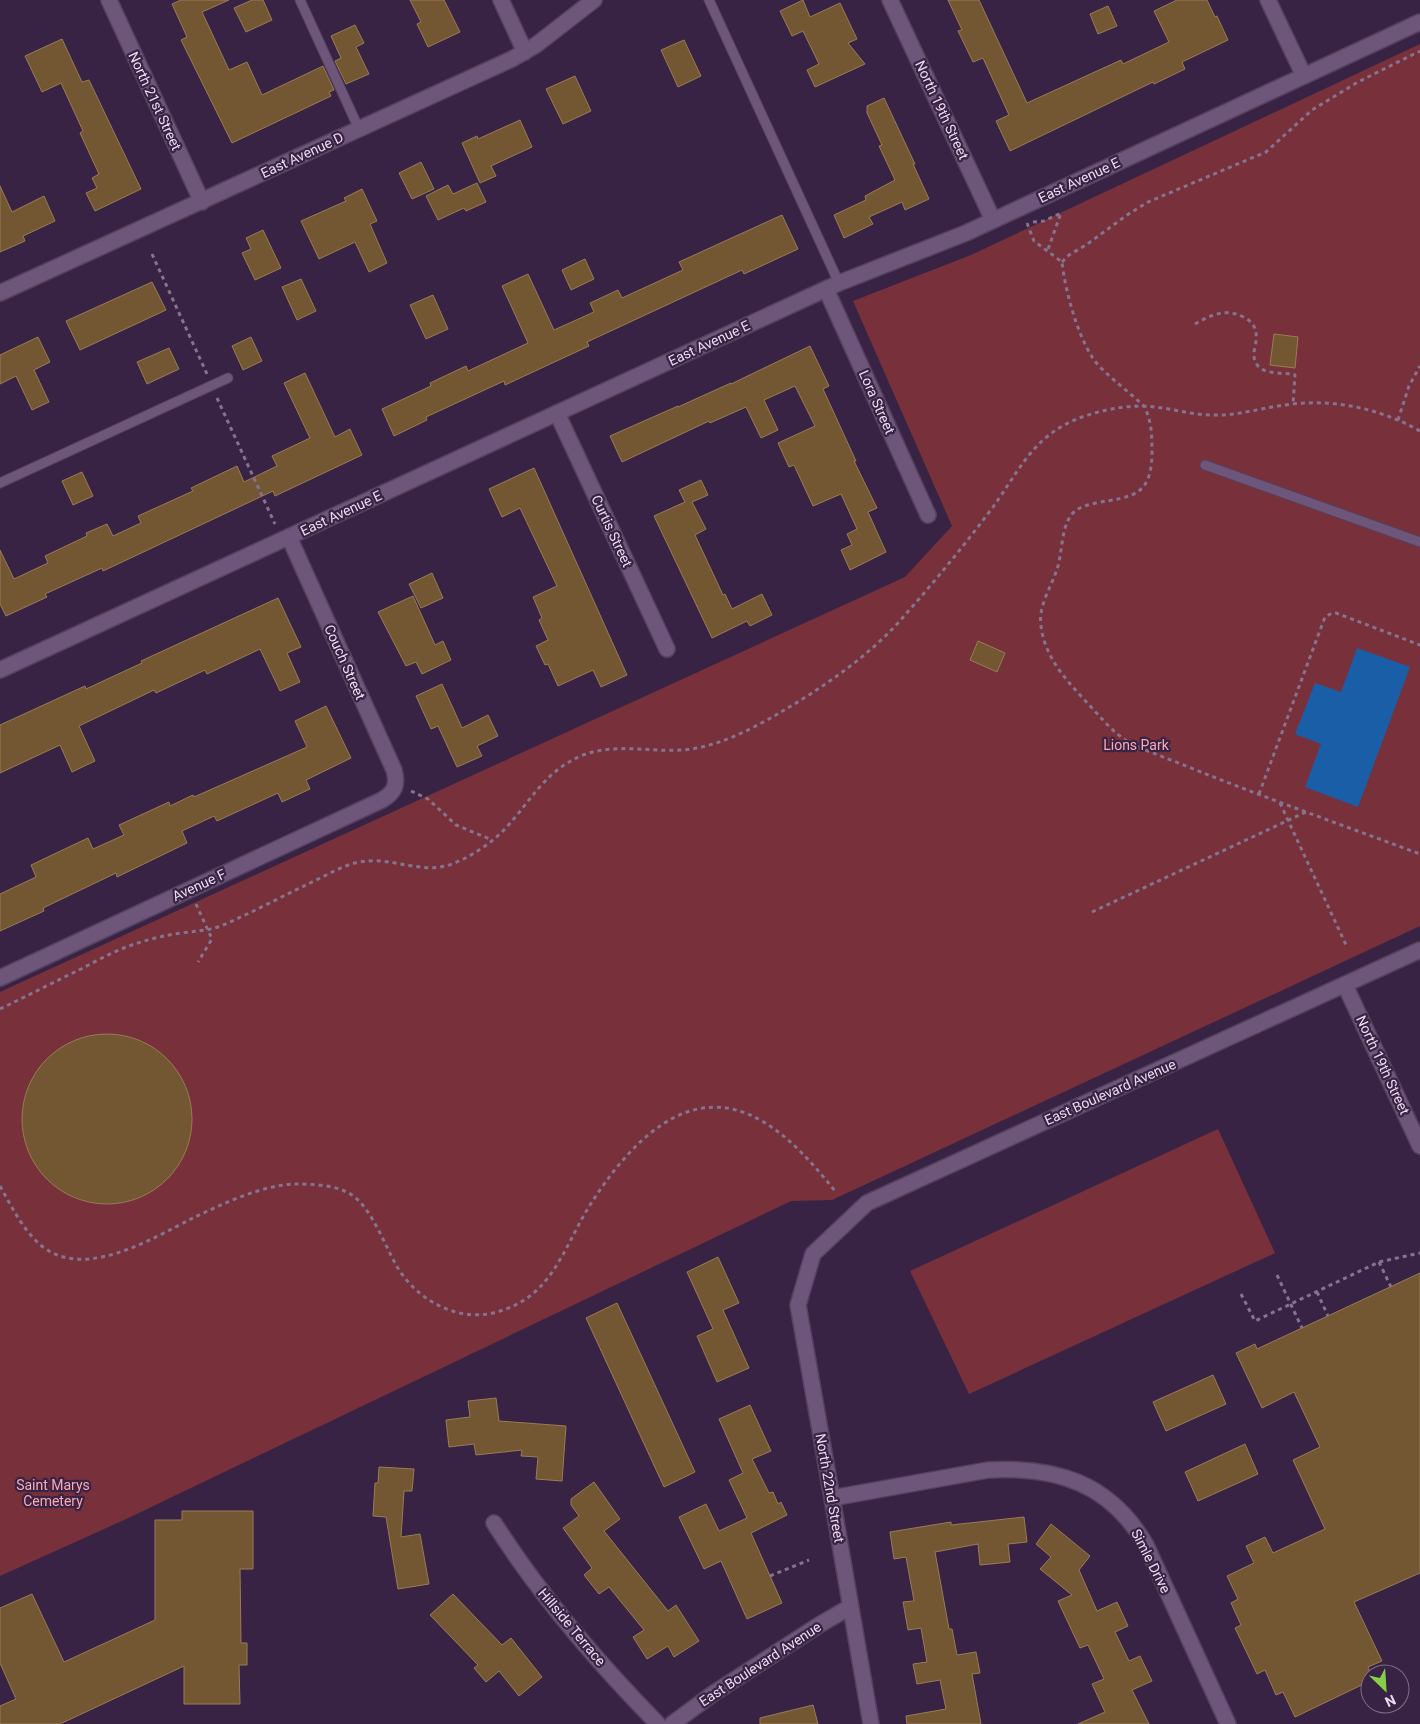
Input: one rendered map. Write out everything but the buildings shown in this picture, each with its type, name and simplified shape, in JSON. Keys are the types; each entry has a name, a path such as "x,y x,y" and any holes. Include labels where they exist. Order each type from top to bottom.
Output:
{"street":[{"name":"North 21st Street","path":"109,0 202,202"},
{"path":"501,0 525,52"},
{"name":"East Avenue D","path":"0,293 202,202 525,52 594,0"},
{"name":"North 19th Street","path":"890,0 993,220"},
{"path":"1268,0 1304,76"},
{"name":"East Avenue E","path":"0,670 833,286 942,243 1420,22"},
{"name":"Lora Street","path":"833,286 928,515"},
{"name":"Curtis Street","path":"557,413 668,649"},
{"name":"Couch Street","path":"289,537 394,770 396,778 395,788"},
{"name":"Avenue F","path":"0,978 382,800 390,795 395,788"},
{"name":"East Boulevard Avenue","path":"813,1254 866,1203 1420,950"},
{"name":"North 19th Street","path":"1345,985 1420,1146"},
{"name":"North 22nd Street","path":"813,1254 798,1305 871,1724"},
{"name":"Simle Drive","path":"832,1498 988,1470 1011,1469 1053,1473 1072,1479 1087,1487 1115,1506 1138,1532 1146,1545 1228,1724"},
{"name":"Hillside Terrace","path":"494,1523 560,1616 606,1669 658,1724"},
{"name":"East Boulevard Avenue","path":"672,1724 714,1692 850,1607"}],"lane":[{"path":"300,0 359,129"},
{"path":"709,0 833,286"},
{"path":"0,483 228,378"},
{"path":"1205,465 1420,542"}],"path":[{"path":"1062,262 1069,255 1127,215 1154,199 1266,152 1312,110 1358,82 1420,51"},
{"path":"1047,252 1061,213 1044,221 1027,222 1034,241 1047,252 1062,262 1073,309 1082,336 1093,359 1099,367 1144,406 1148,414 1152,440 1152,465 1147,482 1137,493 1078,509 1069,519 1058,568 1043,604 1040,624 1051,658 1066,680 1111,729 1126,741 1259,794 1420,854"},
{"path":"1195,324 1224,312 1237,314 1248,320 1255,329 1253,355 1258,366 1267,371 1295,376 1293,404"},
{"path":"1398,420 1409,386 1420,366"},
{"path":"0,1009 122,948 162,936 219,927 345,866 373,860 386,860 424,868 441,867 470,855 492,840 509,823 538,786 559,768 572,760 602,750 620,748 680,750 704,746 766,720 808,694 872,649 895,626 985,518 1025,459 1041,441 1079,418 1114,409 1144,406 1216,416 1293,404 1332,403 1352,406 1398,420 1420,431"},
{"path":"1259,794 1325,617 1332,613 1336,614 1420,644"},
{"path":"395,788 405,789 422,795 456,825 492,840"},
{"path":"1280,802 1347,947"},
{"path":"1092,912 1307,812"},
{"path":"189,890 212,939 198,962"},
{"path":"0,1186 21,1222 33,1238 59,1256 76,1259 91,1259 128,1249 209,1211 271,1188 296,1184 344,1190 362,1204 377,1226 397,1266 413,1286 425,1297 448,1310 480,1315 507,1309 539,1288 555,1268 577,1226 618,1165 650,1133 684,1112 701,1107 716,1106 745,1113 761,1121 791,1143 820,1172 835,1191"},
{"path":"1241,1294 1255,1322 1379,1262 1420,1253"},
{"path":"1379,1262 1391,1287"},
{"path":"1277,1275 1302,1328"},
{"path":"1317,1292 1328,1316"},
{"path":"770,1576 809,1560"}],"green space":[{"name":"Lions Park","path":"1420,44 1420,926 832,1200 791,1201 124,1520 0,1576 0,992 905,577 952,526 853,301 971,255"},
{"path":"1218,1129 1275,1253 969,1394 910,1271"}],"water":[{"path":"1357,648 1410,667 1358,807 1305,787 1321,744 1295,734 1315,683 1341,692"}],"park label":[{"name":"Saint Marys Cemetery","path":"53,1494"}]}
